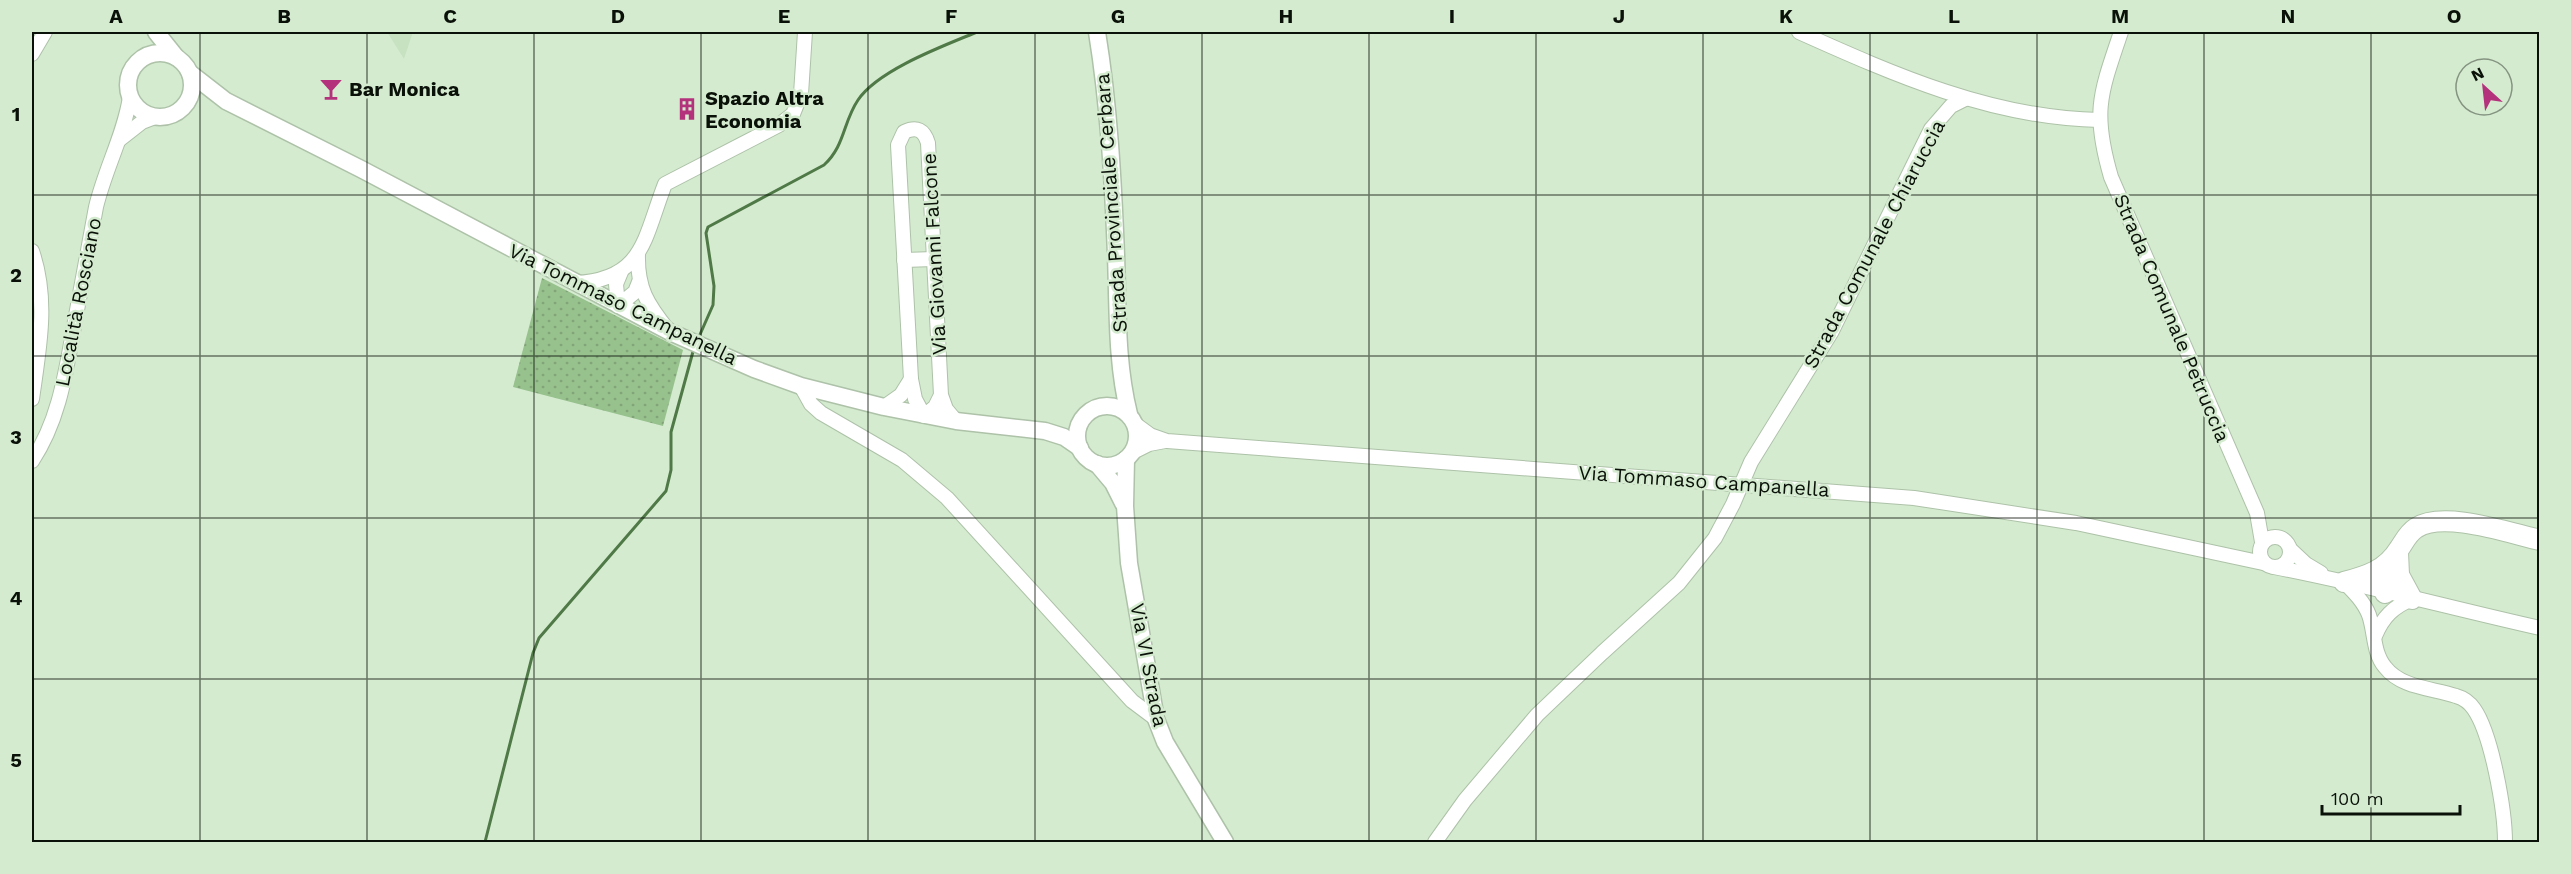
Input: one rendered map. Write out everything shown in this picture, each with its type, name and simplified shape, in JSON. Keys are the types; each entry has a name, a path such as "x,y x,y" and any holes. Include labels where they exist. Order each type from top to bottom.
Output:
{"highway":[{"path":"2385,593 2391,571 2405,538 2416,528 2431,521 2450,521 2540,540"},
{"path":"2336,580 2391,571"},
{"path":"2391,571 2412,599"}],"main road":[{"path":"149,32 139,61 129,78 130,97 138,108 155,117 175,113 185,104 192,86 189,73 156,32"},
{"name":"Strada Provinciale Cerbara","path":"1097,32 1111,143 1120,375 1137,438 1130,455"},
{"path":"139,61 157,53 177,58"},
{"name":"Via Tommaso Campanella","path":"189,73 226,101 332,154 669,332 754,369 801,386 924,416 1045,431 1064,437 1080,448"},
{"name":"Via Tommaso Campanella","path":"185,104 208,100 226,101"},
{"path":"1120,375 1112,392 1099,406 1083,417 1077,433 1080,448 1086,458 1097,464 1113,465 1130,455"},
{"path":"1099,406 1120,408 1132,419"},
{"name":"Via Tommaso Campanella","path":"1045,431 1065,426 1083,417"},
{"name":"Via VI Strada","path":"1130,455 1125,506 1129,563 1156,719 1165,742 1225,843"},
{"name":"Via VI Strada","path":"1097,464 1113,483 1125,506"}],"street":[{"path":"32,54 45,32"},
{"path":"618,306 616,284 621,272 638,254 665,184 779,125 793,114 801,94 805,32"},
{"path":"1799,32 1898,74 1965,99 2028,114 2098,120"},
{"name":"Strada Comunale Petruccia","path":"2121,32 2104,80 2098,120 2102,148 2112,177 2258,513 2265,556"},
{"name":"Località Rosciano","path":"32,461 53,422 63,389 96,207 103,180 119,140 130,97"},
{"name":"Strada Comunale Chiaruccia","path":"1435,843 1465,800 1537,715 1679,584 1715,538 1751,462 1832,331 1931,129 1951,106 1965,99"},
{"path":"119,140 127,132 155,117"},
{"name":"Via Giovanni Falcone","path":"924,416 915,399 911,379 898,145 904,132 912,129 919,130 925,135 928,143 941,395 946,409 956,421"},
{"name":"Località Rosciano","path":"32,251 40,280 43,328 32,399"},
{"path":"638,254 639,282 646,299 669,332"},
{"path":"904,260 934,259"},
{"path":"575,283 593,282 621,272"},
{"path":"618,306 635,292 639,282"},
{"name":"Via Giovanni Falcone","path":"884,407 901,395 911,379"},
{"path":"801,386 810,404 821,413 902,460 947,498 1132,701 1156,719"},
{"path":"924,416 935,407 941,395"},
{"name":"Via Tommaso Campanella","path":"1132,419 1150,435 1167,441"},
{"name":"Via Tommaso Campanella","path":"1130,455 1149,444 1167,441 1742,483 1914,498 1988,508 2076,523 2237,558 2265,556 2287,561 2290,549"},
{"name":"Strada Comunale Petruccia","path":"2258,513 2281,538"},
{"name":"Via Tommaso Campanella","path":"2265,556 2274,536 2281,538"},
{"path":"2281,538 2306,564 2336,580 2359,598 2368,614 2375,636 2377,653 2383,666 2393,677 2408,684 2457,696 2474,708 2481,721 2497,775 2505,843"},
{"path":"2265,556 2336,580 2385,593 2540,628"},
{"path":"2385,593 2388,613"},
{"path":"2368,614 2373,601 2385,593"},
{"path":"2375,636 2388,613 2399,604 2412,599"}],"shaded area":[{"path":"387,32 413,32 404,59"},
{"path":"542,278 683,350 663,426 513,387"}],"waterway":[{"path":"698,339 713,305 714,286 706,233 708,227 824,165 836,150 858,100 880,79 912,60 977,32"},
{"path":"485,842 533,653 539,638 666,491 671,470 671,432 694,348"}],"place":[{"name":"Bar Monica","path":"331,89"},
{"name":"Spazio Altra Economia","path":"687,109"}]}
